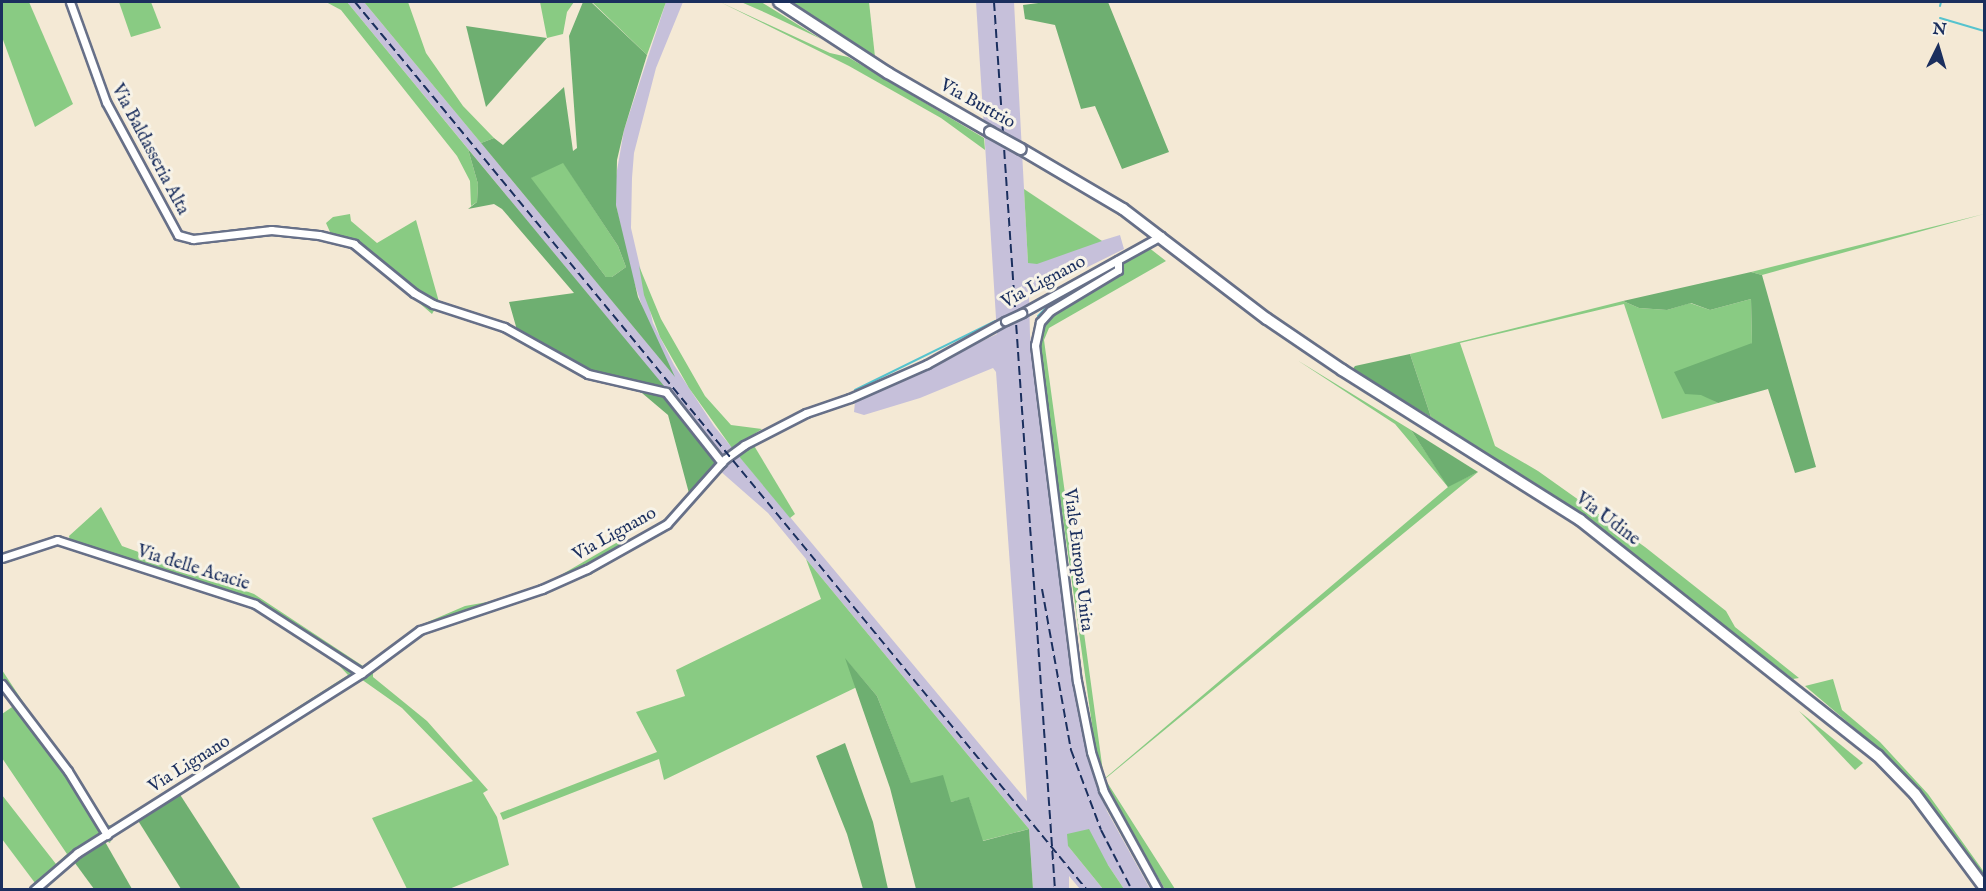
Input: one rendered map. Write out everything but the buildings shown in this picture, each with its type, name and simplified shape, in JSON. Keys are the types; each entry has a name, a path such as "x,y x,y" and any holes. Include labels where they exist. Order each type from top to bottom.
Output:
{"street":[{"name":"Via Baldasseria Alta","path":"70,2 106,102 178,235 194,239 271,230 319,235 354,243 414,293 433,304 504,327 588,375 666,392 722,462"},
{"name":"Via Buttrio","path":"779,2 888,73 1021,149 1161,236"},
{"name":"Via Lignano","path":"34,890 107,835 362,673 420,630 542,589 655,531 679,513 722,462 771,430 927,364 1161,236"},
{"name":"Via Udine","path":"1161,236 1267,319 1342,370 1581,520 1792,685 1869,748 1915,794 1984,887"},
{"name":"Viale Europa Unita","path":"1118,260 1118,270 1050,311 1040,322 1035,345 1073,648 1089,744 1103,790 1158,890"},
{"name":"Via delle Acacie","path":"2,558 57,540 255,604 362,673"},
{"path":"2,684 68,771 107,835"}],"shaded area":[{"path":"347,2 364,2 672,373 648,324 629,267 616,205 615,182 624,130 666,2 683,2 656,68 634,153 631,228 653,323 674,365 714,426 1027,801 996,372 993,368 920,398 864,415 854,412 855,402 997,334 976,2 1014,2 1028,263 1120,235 1124,249 1029,296 1030,335 1066,634 1086,750 1107,811 1150,889 1124,889 1108,865 1068,846 1103,889 1080,889 1069,876 1069,889 1033,889 1029,829 768,513 719,470 726,462"}],"green space":[{"path":"2,2 29,2 73,104 35,127 2,37"},
{"path":"119,2 151,2 161,28 131,37"},
{"path":"326,2 347,2 468,149 478,184 477,202 471,206 470,181 457,156 341,10"},
{"path":"364,2 408,2 426,53 463,106 494,138 481,143"},
{"path":"540,2 574,2 567,12 563,34 547,38"},
{"path":"583,2 591,2 647,55 617,160 616,205 638,297 675,377 481,143 494,138 503,145 564,87 573,151 577,148 569,36","holes":["563,163 618,246 626,267 612,277 606,277 531,178"]},
{"path":"592,2 666,2 647,55"},
{"path":"720,2 830,53 848,57 984,138 985,150 941,118 849,66"},
{"path":"741,2 761,2 821,39 766,13"},
{"path":"792,2 869,2 875,57"},
{"path":"1046,2 1108,2 1169,152 1122,169 1095,106 1081,109 1055,25 1025,19 1023,5"},
{"path":"466,26 547,38 486,107"},
{"path":"468,149 722,456 690,497 668,415 642,393 563,359 517,330 509,302 574,293 502,209 494,204 468,209 477,202 478,184"},
{"path":"563,162 618,246 626,267 612,277 606,277 530,178"},
{"path":"1024,189 1102,241 1037,264 1028,263"},
{"path":"350,214 351,221 377,243 416,220 439,302 432,314 410,295 415,291 369,249 330,232 326,223 333,217"},
{"path":"1984,214 1762,275 1751,272"},
{"path":"1148,247 1166,261 1049,328 1044,340 1104,779 1096,753 1039,348 1043,325 1058,308 1120,274 1124,260"},
{"path":"639,266 661,319 705,396 731,425 762,429 732,448 689,388 660,337 644,295"},
{"path":"1751,272 1762,275 1816,467 1795,473 1768,389 1718,403 1701,395 1685,394 1674,372 1752,343 1751,299 1710,310 1691,303 1667,310 1639,308 1623,301"},
{"path":"1751,299 1752,343 1685,394 1701,394 1718,403 1662,419 1624,304 1460,343 1495,446 1538,471 1645,547 1726,611 1735,627 1799,678 1793,679 1580,514 1431,417 1410,354 1623,301 1639,308 1667,310 1690,303 1710,310"},
{"path":"1410,354 1431,417 1352,370 1355,366"},
{"path":"1297,360 1411,430 1448,486 1478,472 1105,779 1175,889 1165,889 1133,836 1104,779 1448,487 1395,424"},
{"path":"1411,430 1478,472 1448,487"},
{"path":"753,444 795,514 790,518 737,454"},
{"path":"101,507 122,546 254,594 363,666 423,624 465,606 493,601 547,583 623,539 626,542 647,531 648,541 588,576 429,629 373,672 373,677 427,721 488,790 483,793 497,817 509,865 449,889 407,889 372,818 473,781 402,708 361,679 113,834 110,843 104,840 78,855 38,889 28,889 35,883 2,839 2,795 56,864 67,854 2,758 2,714 15,705 2,686 2,670 103,823 112,826 348,675 331,657 274,618 249,606 252,600 70,541 69,536"},
{"path":"806,559 1029,829 982,841 969,798 951,802 911,784 877,696 847,661 857,687 664,780 659,759 503,820 500,813 657,752 636,712 685,696 676,670 821,599"},
{"path":"845,658 877,696 911,783 943,775 951,802 969,797 983,841 1029,829 1033,889 916,889 890,788"},
{"path":"1833,679 1842,710 1880,742 1928,794 1984,872 1984,878 1907,779 1871,742 1805,686"},
{"path":"1799,711 1863,763 1855,770"},
{"path":"845,743 873,822 888,889 863,889 847,834 816,756"},
{"path":"179,793 241,889 181,889 137,819"},
{"path":"1089,829 1124,889 1103,889 1068,846 1067,834"},
{"path":"104,840 132,889 94,889 72,859"}],"waterway":[{"path":"1940,6 1941,2"},
{"path":"1940,18 1984,31"},
{"path":"1124,262 1150,247"},
{"path":"1038,316 1051,303 1113,268"},
{"path":"1212,283 1331,369"},
{"path":"855,390 995,321"},
{"path":"1343,377 1374,396"}],"railway":[{"path":"355,2 1087,890"},
{"path":"994,2 1055,890"},
{"path":"1042,589 1071,750 1101,830 1132,890"}]}
